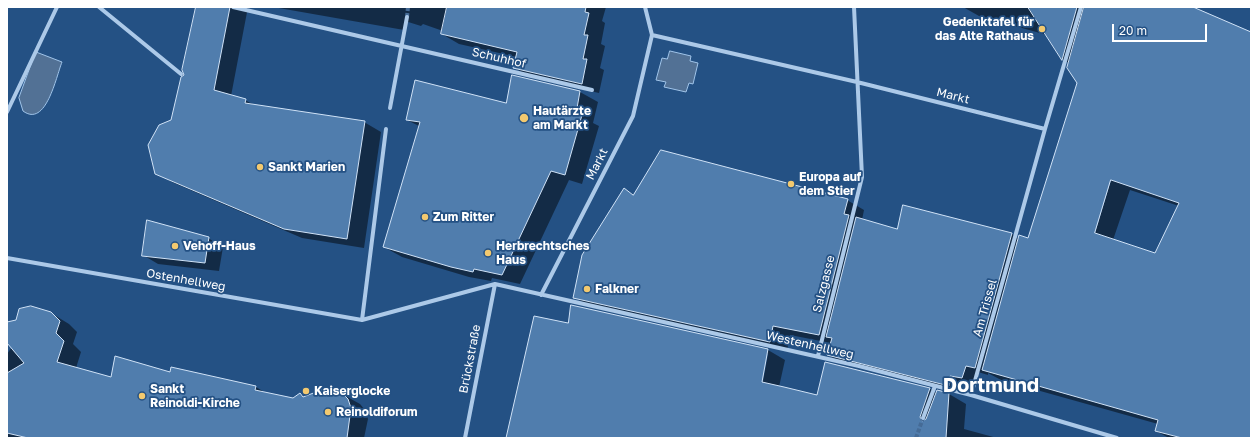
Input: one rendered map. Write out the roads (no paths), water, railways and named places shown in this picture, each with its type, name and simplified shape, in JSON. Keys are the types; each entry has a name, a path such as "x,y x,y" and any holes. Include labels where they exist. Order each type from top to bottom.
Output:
{"street":[{"path":"7,112 57,7"},
{"path":"99,7 181,74"},
{"name":"Schuhhof","path":"233,7 592,90"},
{"name":"Markt","path":"540,295 633,116 652,35 645,7"},
{"path":"854,7 857,82"},
{"path":"1045,129 1081,7"},
{"path":"390,108 407,17"},
{"name":"Markt","path":"652,35 857,82 1045,129"},
{"name":"Salzgasse","path":"818,356 851,216 862,178 857,82"},
{"path":"362,320 386,129"},
{"name":"Am Trissel","path":"971,396 1045,129"},
{"name":"Ostenhellweg","path":"7,258 362,320 495,284"},
{"name":"Westenhellweg","path":"495,284 818,356 935,386 1117,438"},
{"name":"Brückstraße","path":"465,438 495,284"},
{"path":"923,418 935,386"}],"water":[{"path":"670,51 691,56 690,61 698,63 693,84 689,83 686,92 664,87 666,82 656,80 662,58 667,59"},
{"path":"36,52 62,62 53,89 44,107 38,113 31,114 23,111 19,98"}],"tunnel":[{"path":"407,17 408,7"},
{"path":"916,438 923,418"}],"place":[{"name":"Gedenktafel für das Alte Rathaus","path":"1042,29"},
{"name":"Hautärzte am Markt","path":"524,118"},
{"name":"Sankt Marien","path":"260,167"},
{"name":"Europa auf dem Stier","path":"791,184"},
{"name":"Zum Ritter","path":"425,217"},
{"name":"Vehoff-Haus","path":"175,246"},
{"name":"Herbrechtsches Haus","path":"488,253"},
{"name":"Falkner","path":"587,289"},
{"name":"Kaiserglocke","path":"306,391"},
{"name":"Sankt Reinoldi-Kirche","path":"142,396"},
{"name":"Reinoldiforum","path":"328,412"}],"district":[{"name":"Dortmund","path":"991,386"}]}
